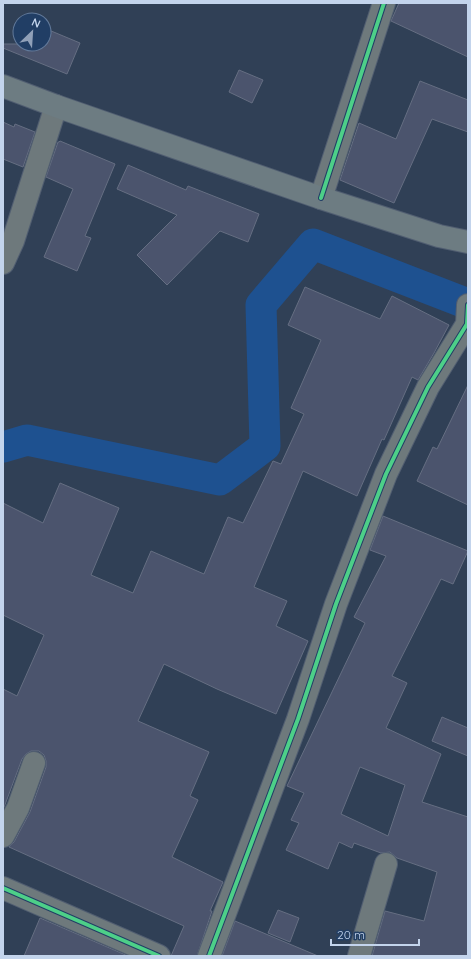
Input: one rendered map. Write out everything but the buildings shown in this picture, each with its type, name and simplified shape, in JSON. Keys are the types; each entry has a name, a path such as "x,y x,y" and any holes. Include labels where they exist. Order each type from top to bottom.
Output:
{"main road":[{"path":"3,86 56,106 321,198 439,236 468,242"}],"street":[{"path":"321,198 384,3"},
{"path":"3,263 8,238 56,106"},
{"path":"209,956 298,719 336,604 386,474 428,387 467,315"},
{"path":"3,836 18,808 34,763"},
{"path":"358,956 386,864"},
{"path":"3,888 158,956"}],"waterway":[{"path":"3,447 27,440 220,480 265,446 261,305 313,244 468,304"}],"cycle path":[{"path":"321,198 384,3"},
{"path":"209,956 298,719 336,604 386,474 428,387 467,324 468,305"},
{"path":"3,888 159,956"}]}
